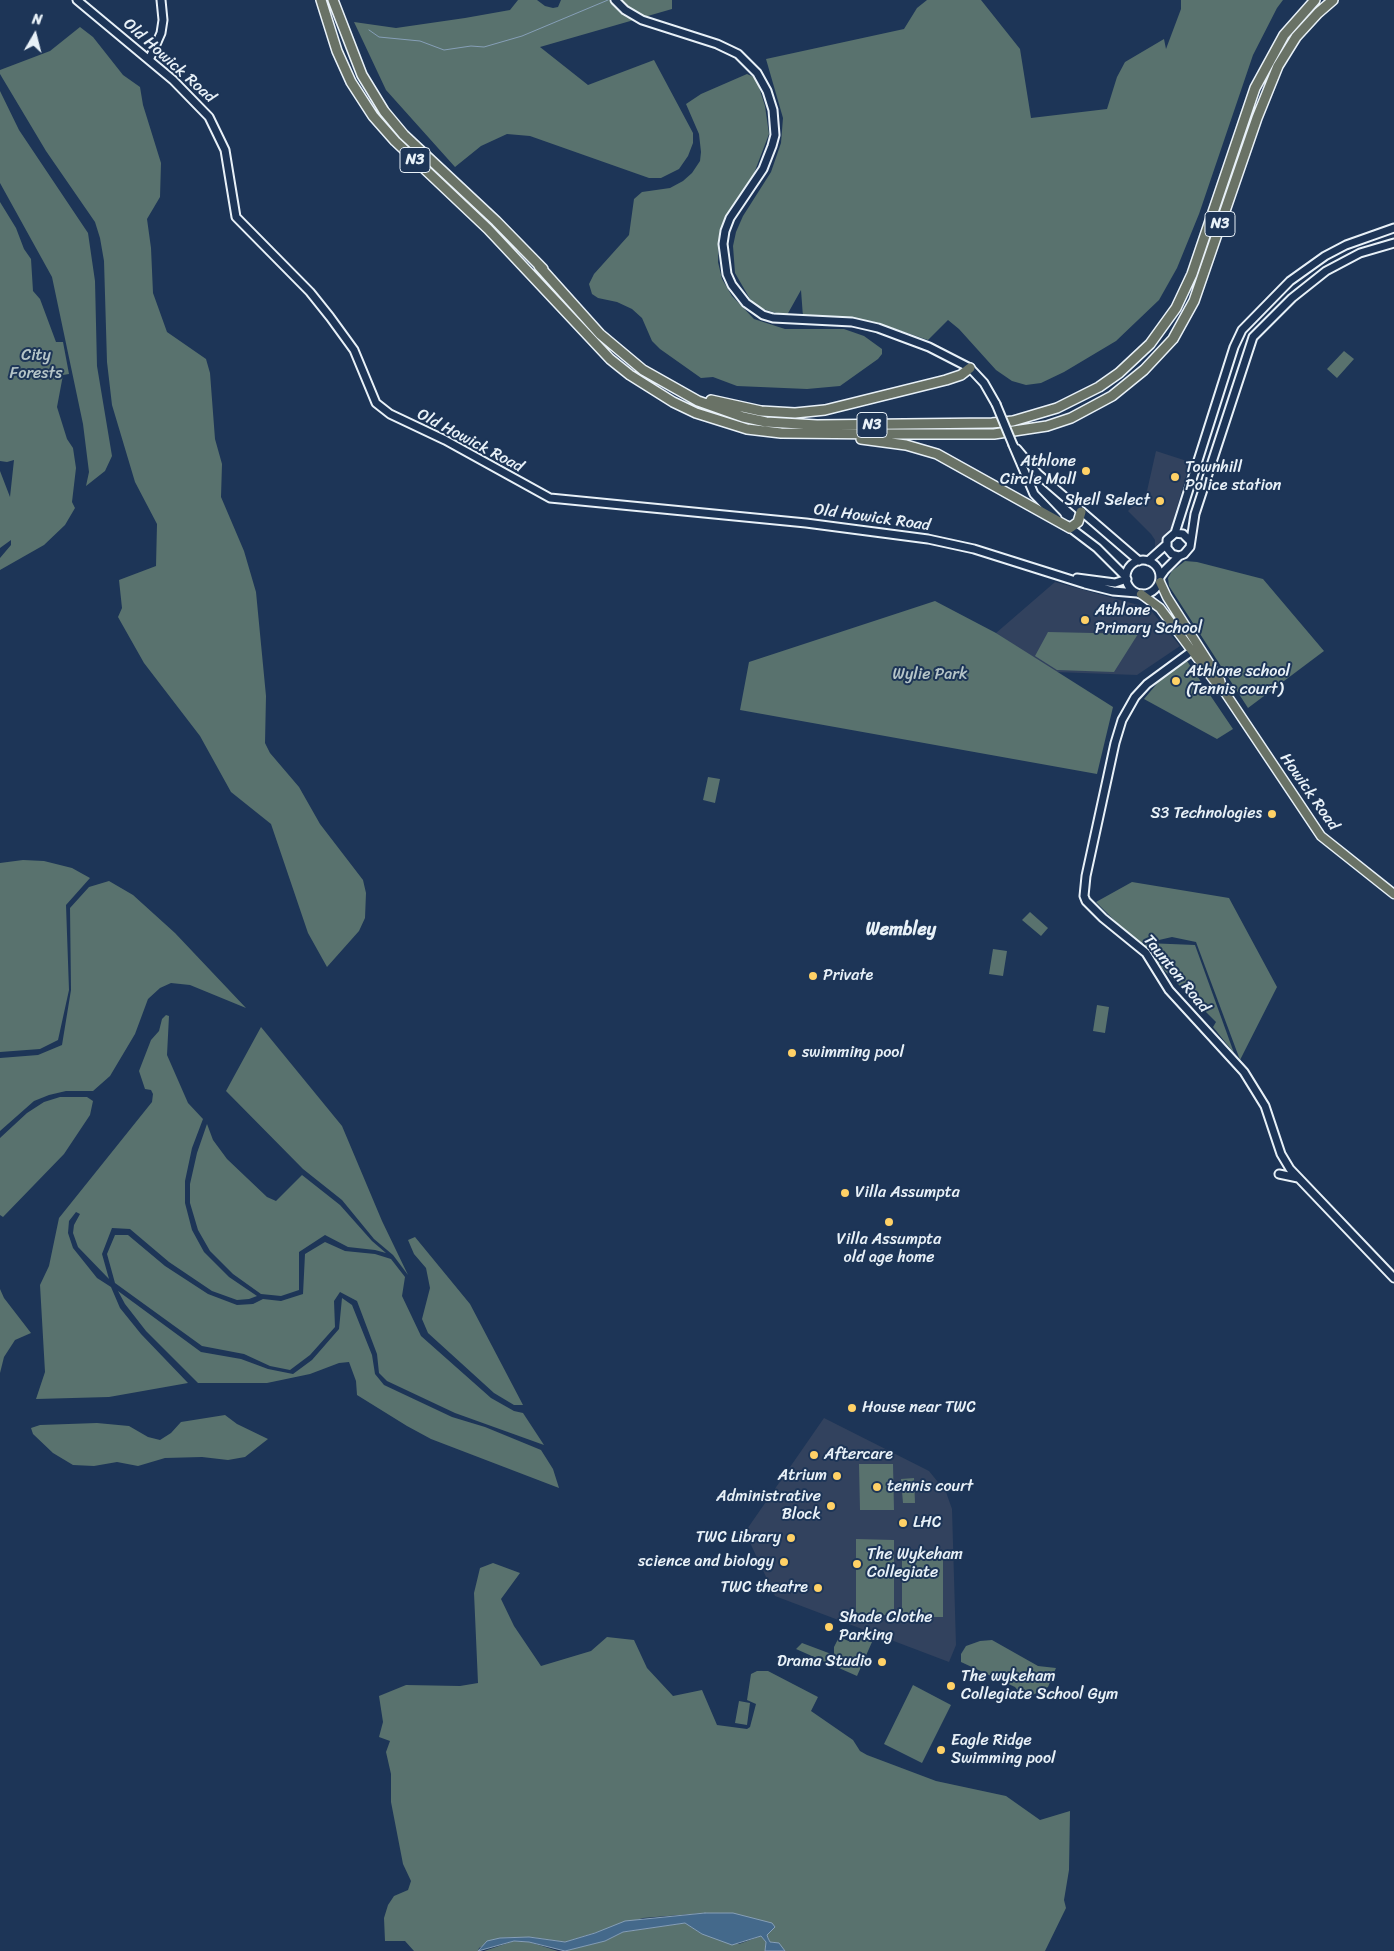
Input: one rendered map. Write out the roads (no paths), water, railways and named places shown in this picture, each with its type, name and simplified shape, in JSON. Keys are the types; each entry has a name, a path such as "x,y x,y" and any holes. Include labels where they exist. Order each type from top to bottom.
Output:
{"highway":[{"name":"N3","path":"321,0 337,51 351,82 373,116 394,141 488,229 610,358 630,375 673,402 709,418 765,432 800,434 994,434 1027,431 1071,418 1112,396 1129,383 1156,358 1186,319 1202,282 1271,81 1296,37 1333,0"},
{"name":"N3","path":"333,0 362,75 384,111 404,135 496,221 557,285 631,356 686,393 743,417 788,424 983,423 1013,421 1057,408 1099,387 1140,354 1164,327 1176,308 1195,265 1255,88 1284,35 1314,0"},
{"path":"686,393 735,407 777,412 809,412 846,406 946,380 961,375 970,368"},
{"path":"800,434 884,442 937,454 1070,528 1078,522 1081,512"}],"main road":[{"name":"Howick Road","path":"1160,580 1167,597 1196,648"},
{"name":"Howick Road","path":"1139,594 1160,608 1196,648 1220,680 1222,688 1321,836 1394,894"}],"street":[{"name":"Old Howick Road","path":"77,0 186,92 209,117 225,150 236,217 310,292 330,317 354,350 376,402 390,414 445,440 550,498 581,503 717,513 890,533 950,543 1106,589 1139,594"},
{"path":"149,60 161,33 163,20 161,0"},
{"path":"616,0 625,10 642,20 717,44 738,54 757,73 767,91 773,110 775,135 772,146 763,169 730,218 723,244 727,274 732,285 746,302 763,315 773,318 852,322 878,328 929,347 970,368 984,383 996,404 1034,494 1047,510 1097,548 1126,578 1130,588 1139,594 1155,590 1165,570 1179,556 1188,551 1189,540 1204,488 1253,337 1292,298 1326,271 1370,249 1394,243"},
{"path":"1148,561 1167,544 1169,537 1175,533 1237,339 1249,322 1290,281 1325,256 1346,245 1394,228"},
{"path":"1290,281 1299,292"},
{"path":"1282,289 1292,298"},
{"path":"1014,445 1038,474 1139,561"},
{"path":"1190,484 1204,488"},
{"path":"1175,533 1183,534 1189,540"},
{"path":"1167,544 1172,554 1179,556"},
{"path":"1126,578 1130,567 1139,561 1148,561 1157,567 1160,580"},
{"name":"Old Howick Road","path":"1064,576 1115,583 1126,578"},
{"name":"Taunton Road","path":"1196,648 1147,684 1136,696 1122,720 1112,754 1086,876 1084,896 1086,901 1103,918 1146,953 1169,990 1244,1072 1265,1106 1281,1154 1298,1178 1394,1278"},
{"path":"1279,1174 1298,1178"}],"waterway":[{"path":"369,30 379,37 420,41 444,50 471,46 484,47 522,36 608,0"}],"place":[{"name":"Athlone Circle Mall","path":"1086,471"},
{"name":"Townhill Police station","path":"1175,477"},
{"name":"Shell Select","path":"1160,501"},
{"name":"Athlone Primary School","path":"1085,620"},
{"name":"Athlone school (Tennis court)","path":"1176,681"},
{"name":"S3 Technologies","path":"1272,814"},
{"name":"Private","path":"813,976"},
{"name":"swimming pool","path":"792,1053"},
{"name":"Villa Assumpta","path":"845,1193"},
{"name":"Villa Assumpta old age home","path":"889,1222"},
{"name":"House near TWC","path":"852,1408"},
{"name":"Aftercare","path":"814,1455"},
{"name":"Atrium","path":"837,1476"},
{"name":"tennis court","path":"877,1487"},
{"name":"Administrative Block","path":"831,1506"},
{"name":"LHC","path":"903,1523"},
{"name":"TWC Library","path":"791,1538"},
{"name":"science and biology","path":"784,1562"},
{"name":"The Wykeham Collegiate","path":"857,1564"},
{"name":"TWC theatre","path":"818,1588"},
{"name":"Shade Clothe Parking","path":"829,1627"},
{"name":"Drama Studio","path":"882,1662"},
{"name":"The wykeham Collegiate School Gym","path":"951,1686"},
{"name":"Eagle Ridge Swimming pool","path":"941,1750"}],"district":[{"name":"Wembley","path":"901,930"}],"park label":[{"name":"City Forests","path":"36,365"},
{"name":"Wylie Park","path":"930,675"}]}
